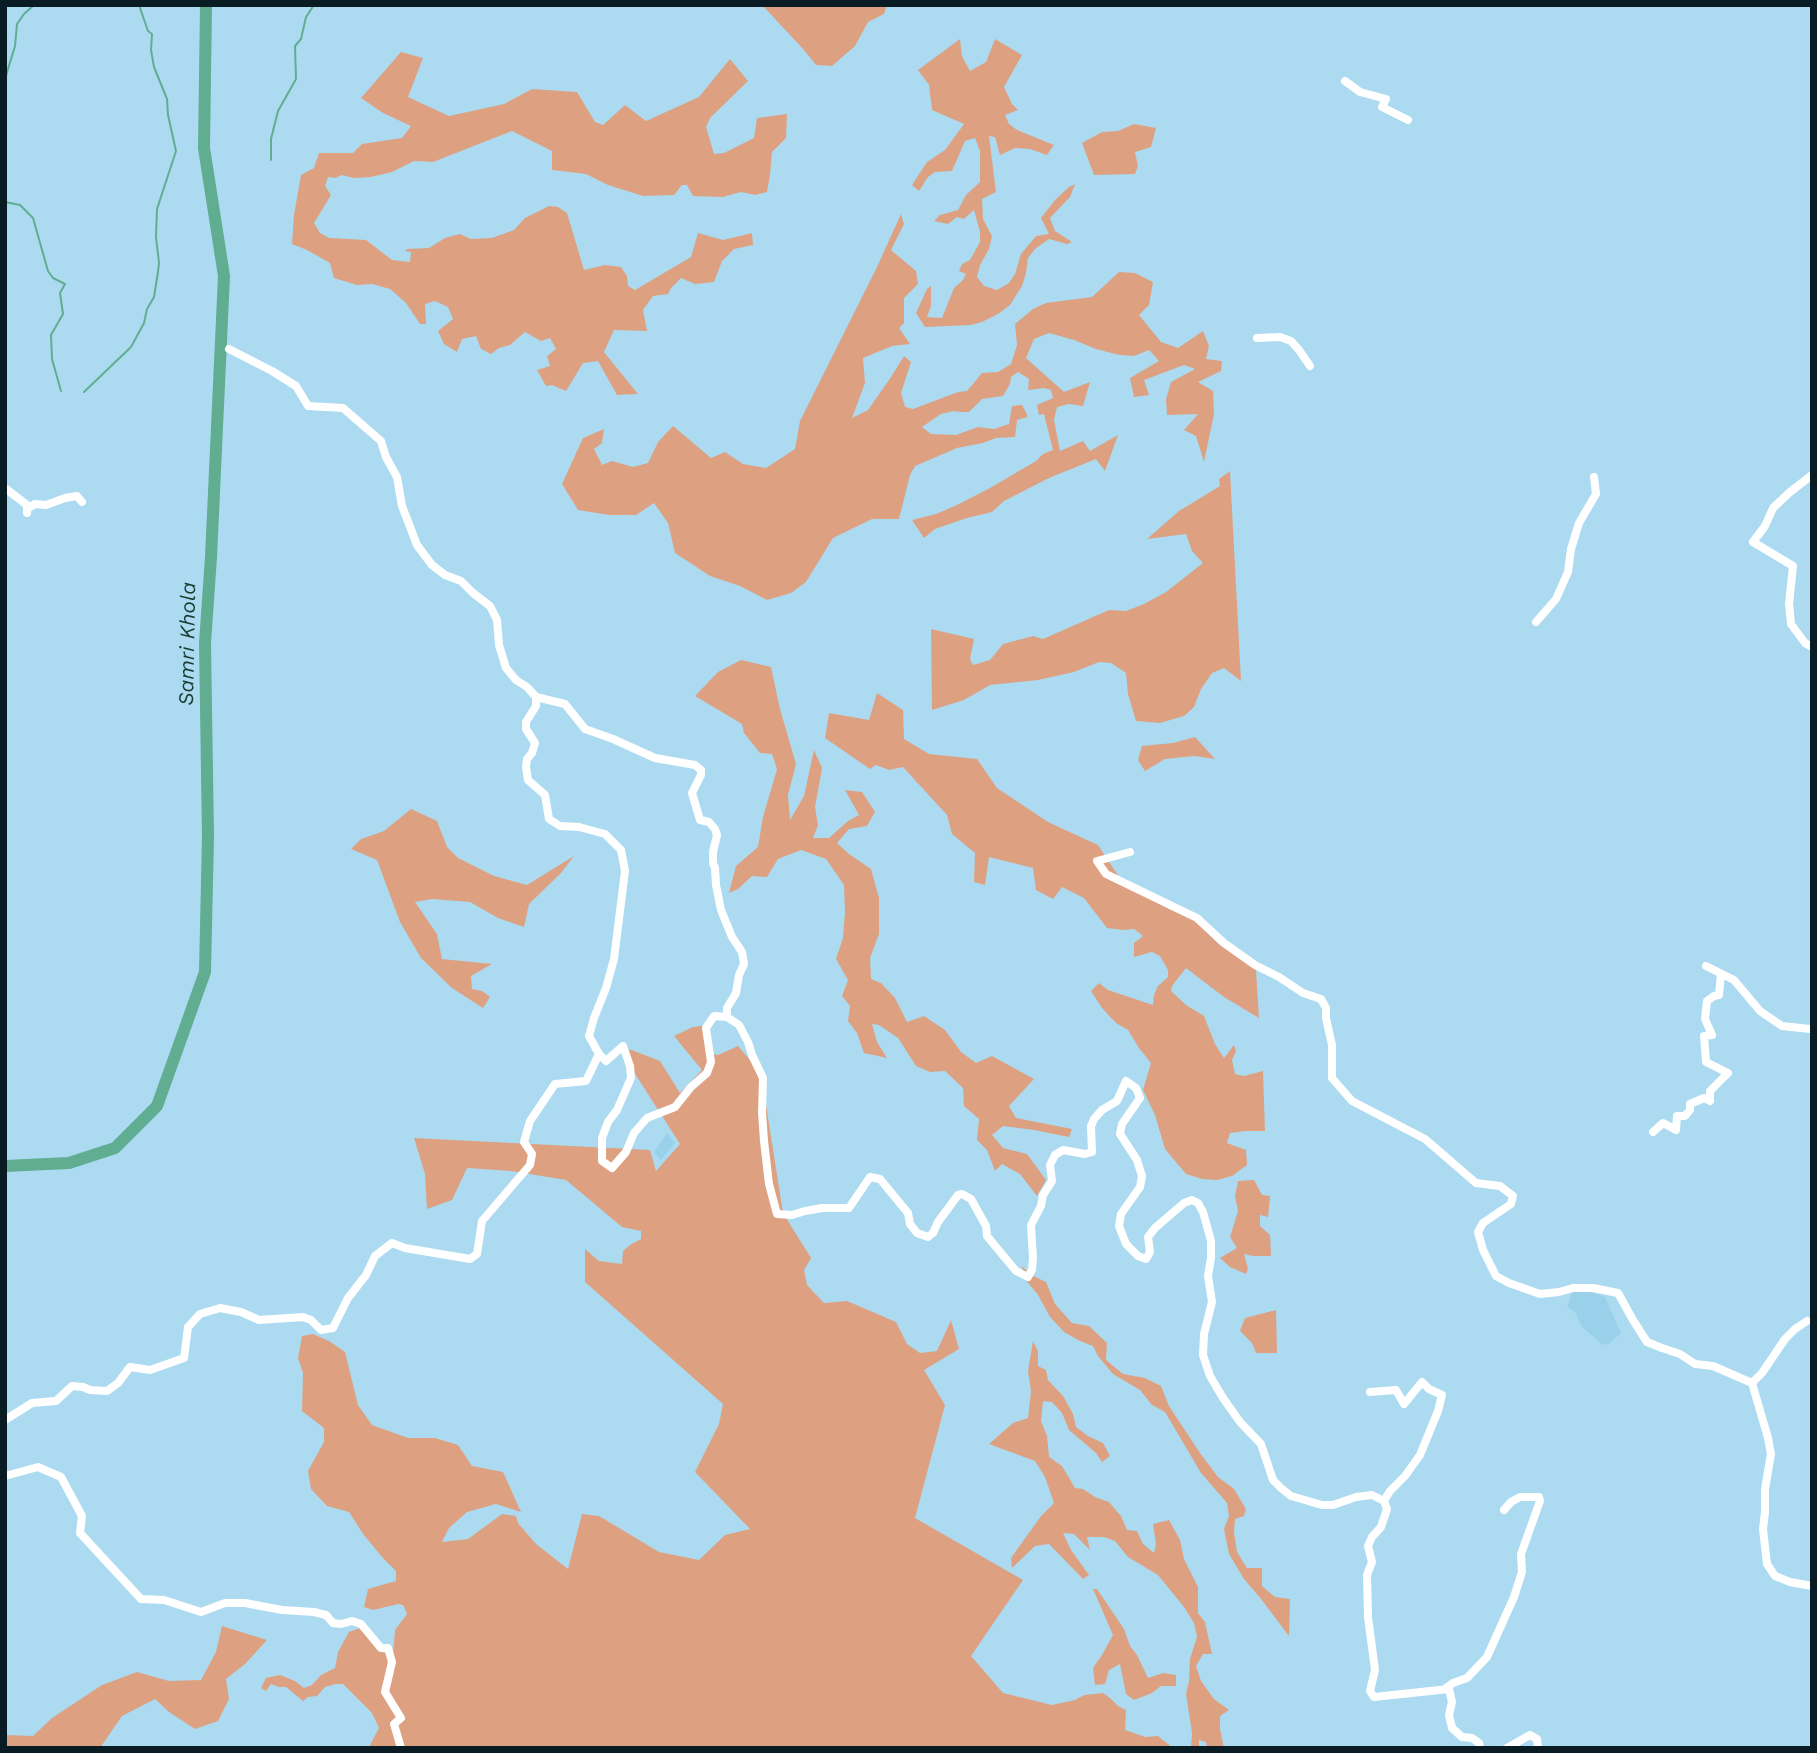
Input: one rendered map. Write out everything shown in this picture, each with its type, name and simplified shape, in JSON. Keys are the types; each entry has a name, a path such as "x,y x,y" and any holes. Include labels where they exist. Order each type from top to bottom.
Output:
{"street":[{"path":"1345,81 1360,92 1386,99 1382,107 1408,120"},
{"path":"1257,338 1280,337 1291,341 1310,366"},
{"path":"229,349 296,386 308,406 343,408 382,440 386,457 397,477 402,506 417,545 432,565 461,582 490,606 497,620 499,645 506,668 516,680 536,697 565,704 585,729 655,758 695,765 701,770 692,793 700,820 709,822 717,835 713,852 721,910 742,953 744,964 736,993 727,1008 727,1017"},
{"path":"1812,475 1798,484 1773,508 1765,526 1753,542 1793,566 1789,604 1791,624 1805,643 1812,647"},
{"path":"1536,622 1556,599 1567,572 1578,523 1596,494 1594,477"},
{"path":"5,488 27,505 27,511 35,504 46,505 77,496 82,502"},
{"path":"536,697 536,706 526,722 526,729 536,743 527,758 528,780 545,795 549,819 560,826 579,827 606,834 621,850 625,871 614,960 589,1036 599,1054 606,1060 623,1046 630,1066 631,1078 602,1138 602,1161 612,1168 626,1152 634,1133 647,1118 675,1107 707,1073 711,1062 706,1028 714,1016 727,1017 739,1025 763,1078 764,1141 769,1184 777,1214 792,1215 822,1208 849,1208 870,1177 880,1179 908,1213 910,1224 917,1233 928,1237 958,1195 962,1194 971,1199 994,1245 1016,1271 1028,1277 1033,1258 1031,1225 1052,1181 1050,1165 1055,1155 1063,1150 1085,1154 1092,1152 1091,1126 1094,1119 1102,1110 1117,1101 1126,1081 1136,1088 1140,1098 1122,1124 1120,1134 1137,1160 1142,1176 1140,1187 1121,1214 1119,1226 1126,1244 1138,1256 1146,1259 1150,1252 1149,1237 1155,1228 1184,1203 1192,1200 1198,1203 1210,1241 1211,1258 1208,1276 1212,1302 1204,1334 1203,1355 1210,1376 1223,1398 1240,1422 1261,1444 1273,1480 1291,1496 1322,1505 1333,1505 1372,1495 1384,1501 1387,1509 1381,1527 1368,1546 1372,1562 1367,1575 1368,1617 1375,1670 1370,1691 1374,1697 1446,1688 1467,1678 1487,1657 1514,1597 1522,1572 1521,1554 1540,1501 1539,1497 1520,1497 1504,1510"},
{"path":"1130,852 1097,861 1106,874 1197,918 1224,943 1255,965 1303,993 1321,999 1326,1008 1325,1018 1332,1045 1332,1078 1352,1101 1425,1139 1476,1183 1500,1186 1513,1196 1511,1204 1483,1223 1478,1232 1483,1250 1496,1276 1540,1294 1593,1287 1618,1293 1647,1342 1680,1353 1695,1364 1713,1366 1752,1383"},
{"path":"1706,967 1734,980 1760,1011 1782,1026 1812,1028"},
{"path":"1653,1132 1663,1123 1676,1130 1677,1116 1685,1116 1690,1110 1690,1104 1704,1098 1710,1101 1710,1091 1728,1073 1706,1062 1704,1036 1712,1035 1705,1019 1707,1002 1719,995 1721,974"},
{"path":"5,1420 32,1403 56,1401 72,1386 107,1391 130,1367 150,1370 184,1358 188,1327 200,1314 220,1308 241,1312 259,1320 303,1317 311,1320 321,1330 333,1328 348,1298 366,1275 375,1256 392,1243 405,1248 470,1259 477,1254 482,1221 530,1165 532,1154 524,1142 530,1121 555,1084 586,1081 599,1054"},
{"path":"1752,1383 1785,1339 1807,1321"},
{"path":"1370,1392 1396,1390 1404,1404 1422,1382 1442,1395 1420,1455 1384,1501"},
{"path":"1752,1383 1771,1454 1765,1489 1763,1529 1768,1564 1775,1576 1790,1582 1811,1585"},
{"path":"5,1476 38,1467 61,1477 82,1516 80,1533 141,1599 164,1600 201,1612 225,1603 245,1603 282,1610 314,1612 326,1615 333,1623 352,1621 361,1624 381,1648 388,1648 392,1662 386,1692 401,1718 394,1724 401,1748"},
{"path":"1797,1592 1811,1585"},
{"path":"1446,1688 1450,1691 1452,1702 1449,1715 1452,1728 1462,1737 1472,1738 1479,1743 1480,1748"},
{"path":"1507,1748 1530,1735 1537,1739 1538,1748"}],"shaded area":[{"path":"762,5 887,5 884,14 868,22 855,46 832,66 816,65"},
{"path":"960,39 962,56 970,71 986,62 995,39 1022,55 1004,87 1018,110 1005,115 1009,124 1017,130 1054,145 1047,155 1030,149 1015,148 1000,155 995,137 989,136 996,192 982,199 983,219 992,236 977,277 984,286 997,290 1009,283 1015,274 1021,254 1036,236 1049,234 1041,218 1055,200 1075,184 1070,197 1050,218 1055,231 1072,242 1067,244 1049,239 1035,249 1028,258 1022,286 1010,305 998,314 971,325 925,327 916,313 927,289 931,286 931,306 927,317 942,318 954,288 966,274 959,271 962,264 970,260 980,242 974,210 964,219 957,217 948,224 934,221 940,215 958,210 966,195 980,182 980,151 975,138 965,141 952,171 935,172 928,177 919,191 912,185 927,162 945,150 964,124 932,110 929,85 918,70"},
{"path":"401,52 423,58 408,97 449,116 504,104 532,89 577,92 595,122 603,125 625,105 646,121 699,97 730,59 748,81 710,118 706,127 714,154 724,153 754,138 757,118 787,114 786,138 772,152 767,192 755,195 741,192 723,197 693,196 687,185 682,185 674,195 643,196 608,185 586,174 552,170 552,151 512,131 433,162 414,161 392,172 371,177 328,177 325,186 331,195 314,223 320,233 329,238 366,240 392,260 410,262 411,252 405,251 407,249 429,248 445,238 460,234 471,239 492,238 514,230 525,218 549,206 558,207 567,213 584,270 605,265 621,267 627,276 628,286 635,290 691,257 698,233 723,240 752,233 753,245 734,249 722,261 714,282 695,284 681,278 668,294 653,296 643,310 647,331 614,330 604,352 638,394 617,395 598,361 583,363 566,391 552,385 546,386 537,370 550,366 547,356 556,349 550,338 541,341 525,332 510,345 491,354 481,349 476,336 462,339 457,352 444,344 438,331 453,319 448,307 435,301 425,304 426,324 420,324 406,303 390,289 372,284 357,285 334,278 330,263 292,244 301,175 314,168 319,153 353,153 362,144 402,138 411,126 383,113 361,98"},
{"path":"1134,124 1156,128 1151,147 1135,152 1138,166 1135,174 1094,175 1082,143 1102,132 1118,131"},
{"path":"901,214 904,224 891,250 916,271 918,284 904,298 904,323 899,328 910,344 892,346 863,358 865,383 852,418 868,410 904,356 911,362 901,393 905,407 913,409 967,391 982,373 998,372 1011,364 1017,345 1015,324 1033,309 1046,303 1092,297 1119,272 1135,273 1153,282 1149,305 1139,315 1161,342 1178,348 1203,331 1209,346 1206,359 1222,361 1221,371 1198,382 1213,391 1214,414 1204,462 1196,436 1184,430 1198,414 1167,415 1166,399 1171,382 1195,369 1184,365 1144,380 1149,395 1134,397 1130,378 1159,361 1149,350 1134,356 1119,355 1049,333 1034,339 1026,358 1064,392 1090,382 1083,406 1069,404 1057,407 1054,420 1060,451 1083,441 1090,451 1118,435 1105,471 1096,459 1049,478 1004,501 992,512 935,529 924,538 912,520 957,505 1053,450 1044,414 1039,415 1037,405 1053,398 1051,390 1028,390 1029,379 1018,372 1011,377 1003,396 982,399 969,412 941,414 922,427 931,434 956,435 978,427 994,429 1009,424 1012,406 1022,405 1027,417 1017,420 1015,437 996,438 957,448 915,466 910,475 899,519 872,519 833,538 806,582 791,593 767,600 740,586 710,576 675,553 668,523 654,503 636,515 609,515 578,510 562,484 583,438 604,429 602,443 594,449 602,465 612,461 633,467 648,463 658,442 673,426 711,458 725,452 743,464 766,468 795,449 800,421"},
{"path":"1230,471 1241,681 1224,668 1212,673 1201,689 1194,707 1184,716 1160,723 1136,721 1128,694 1126,673 1111,663 1099,662 1074,672 1038,680 990,685 964,700 932,710 931,629 974,639 970,659 973,665 990,660 1003,644 1033,636 1043,639 1109,610 1126,611 1144,604 1166,592 1203,563 1192,551 1186,534 1147,539 1179,511 1220,486 1219,479"},
{"path":"741,660 771,667 796,764 788,795 790,820 804,796 814,750 822,768 815,807 818,825 813,838 829,838 859,815 845,790 862,792 875,812 867,826 849,829 837,843 871,869 879,898 879,934 870,958 871,979 881,983 895,998 907,1022 924,1016 945,1030 961,1052 976,1063 992,1056 1034,1079 1009,1106 1016,1118 1072,1129 1069,1137 1003,1126 992,1135 1003,1148 1027,1154 1046,1180 1037,1196 1020,1174 1002,1164 995,1171 987,1150 977,1140 979,1119 964,1106 963,1088 945,1071 930,1072 916,1066 898,1038 879,1025 872,1024 877,1042 887,1058 864,1053 857,1033 848,1021 850,1006 842,996 848,980 836,959 843,938 844,885 826,859 801,850 778,859 767,877 752,876 738,889 729,893 736,866 758,847 763,817 777,769 772,754 760,753 744,733 742,724 695,696 718,672"},
{"path":"877,693 903,710 904,739 929,754 977,759 997,788 1048,822 1098,845 1125,886 1196,921 1220,945 1256,970 1259,1018 1224,997 1186,968 1171,991 1186,1005 1204,1016 1215,1044 1224,1058 1234,1045 1236,1051 1232,1060 1235,1074 1244,1076 1263,1071 1265,1131 1230,1133 1227,1143 1246,1150 1247,1165 1232,1176 1217,1180 1186,1174 1165,1149 1155,1115 1143,1090 1151,1063 1128,1030 1116,1023 1091,991 1099,983 1108,990 1153,1005 1154,995 1158,986 1168,977 1168,970 1160,956 1152,952 1134,957 1134,943 1143,936 1134,929 1107,928 1084,898 1062,887 1053,899 1036,890 1033,868 989,857 985,885 974,882 975,853 952,834 947,815 903,767 889,770 876,765 870,769 825,738 829,713 869,720"},
{"path":"1195,737 1215,759 1194,756 1165,759 1145,771 1138,760 1142,746 1173,743"},
{"path":"411,809 437,821 447,847 458,858 494,876 527,885 574,856 561,873 529,904 524,927 498,918 470,902 432,899 415,902 437,934 442,959 492,964 471,976 472,989 482,991 490,997 483,1008 452,988 421,958 400,922 377,860 351,849 361,839 384,831"},
{"path":"709,1025 707,1052 718,1055 738,1046 761,1073 783,1213 811,1258 804,1270 807,1285 824,1303 847,1301 896,1322 907,1344 920,1353 937,1351 951,1320 959,1349 924,1370 945,1405 915,1518 1023,1580 971,1656 1003,1693 1052,1705 1084,1695 1103,1693 1126,1710 1125,1730 1145,1737 1158,1736 1173,1748 372,1748 370,1745 379,1728 372,1713 343,1684 325,1687 317,1696 303,1701 286,1687 271,1684 266,1691 261,1688 266,1678 280,1675 304,1688 312,1685 321,1675 335,1668 338,1652 349,1632 360,1628 378,1651 393,1655 395,1630 407,1614 403,1605 398,1604 373,1610 364,1607 368,1589 396,1581 396,1571 363,1534 349,1512 327,1506 311,1489 308,1471 324,1442 324,1428 302,1411 303,1373 298,1358 302,1336 313,1334 345,1352 358,1405 372,1425 408,1438 435,1438 458,1445 472,1466 503,1472 521,1512 496,1504 467,1512 449,1528 442,1542 468,1539 502,1514 516,1516 518,1523 536,1544 568,1569 582,1514 599,1516 659,1552 699,1560 725,1535 750,1529 695,1472 719,1424 723,1404 585,1282 585,1249 599,1261 622,1264 623,1251 641,1239 641,1231 622,1227 566,1180 511,1171 467,1168 452,1200 427,1209 425,1174 414,1138 650,1150 656,1171 680,1144 630,1066 629,1049 660,1061 680,1093 702,1070 674,1036 693,1027"},
{"path":"667,1133 675,1143 661,1160 654,1152"},
{"path":"1254,1180 1262,1195 1270,1196 1268,1217 1260,1215 1260,1226 1270,1235 1271,1256 1244,1254 1248,1269 1246,1274 1230,1267 1220,1258 1237,1248 1230,1237 1238,1211 1235,1196 1238,1181"},
{"path":"1022,1266 1031,1275 1046,1282 1055,1304 1072,1323 1089,1326 1107,1343 1106,1360 1123,1374 1145,1378 1161,1386 1169,1406 1200,1453 1218,1477 1234,1489 1246,1509 1244,1516 1235,1519 1237,1552 1247,1568 1262,1568 1262,1586 1275,1597 1290,1599 1289,1636 1244,1579 1229,1554 1224,1529 1229,1516 1227,1503 1201,1473 1165,1412 1152,1405 1140,1390 1113,1374 1093,1346 1064,1332 1050,1317 1025,1279"},
{"path":"1573,1291 1605,1297 1621,1333 1610,1343 1603,1345 1582,1327 1575,1312 1567,1307"},
{"path":"1276,1310 1277,1353 1256,1353 1252,1343 1240,1331 1245,1318"},
{"path":"1033,1341 1038,1351 1038,1366 1046,1370 1048,1380 1063,1396 1073,1414 1076,1427 1103,1443 1110,1456 1102,1462 1096,1453 1069,1430 1062,1413 1052,1402 1043,1401 1041,1421 1047,1436 1049,1457 1062,1466 1075,1488 1083,1489 1109,1502 1121,1516 1127,1530 1137,1531 1143,1544 1154,1553 1156,1544 1153,1524 1169,1520 1180,1540 1184,1559 1198,1587 1198,1613 1205,1622 1212,1654 1203,1654 1196,1666 1201,1681 1214,1699 1229,1710 1220,1716 1224,1748 1207,1748 1206,1742 1199,1740 1199,1748 1191,1748 1192,1733 1186,1694 1190,1659 1197,1637 1194,1623 1184,1607 1158,1575 1128,1557 1115,1541 1104,1537 1087,1537 1090,1550 1074,1534 1063,1533 1071,1550 1089,1575 1083,1579 1049,1544 1035,1546 1012,1568 1011,1558 1041,1516 1054,1503 1045,1477 1035,1461 989,1444 1013,1423 1028,1418 1031,1391 1028,1371"},
{"path":"1093,1589 1097,1589 1124,1629 1148,1678 1163,1673 1176,1675 1176,1686 1161,1686 1134,1700 1126,1694 1120,1664 1109,1670 1105,1684 1095,1685 1093,1668 1113,1635"},
{"path":"222,1626 267,1640 245,1664 226,1679 229,1699 218,1721 195,1729 155,1699 122,1716 100,1748 5,1748 5,1735 33,1736 52,1718 102,1685 137,1672 169,1681 201,1680 216,1652"}],"waterway":[{"path":"5,79 15,46 17,24 34,5"},
{"path":"84,392 131,347 154,297 159,263 157,209 176,151 167,99 154,67 152,34 148,31 139,5"},
{"name":"Samri Khola","path":"5,1166 69,1163 115,1148 157,1106 205,972 208,837 205,643 224,276 204,148 206,5"},
{"path":"271,160 271,139 278,111 296,79 295,46 301,39 306,17 314,5"},
{"path":"5,202 20,205 33,218 48,271 53,278 65,284 60,293 63,314 51,335 52,359 61,391"}]}
